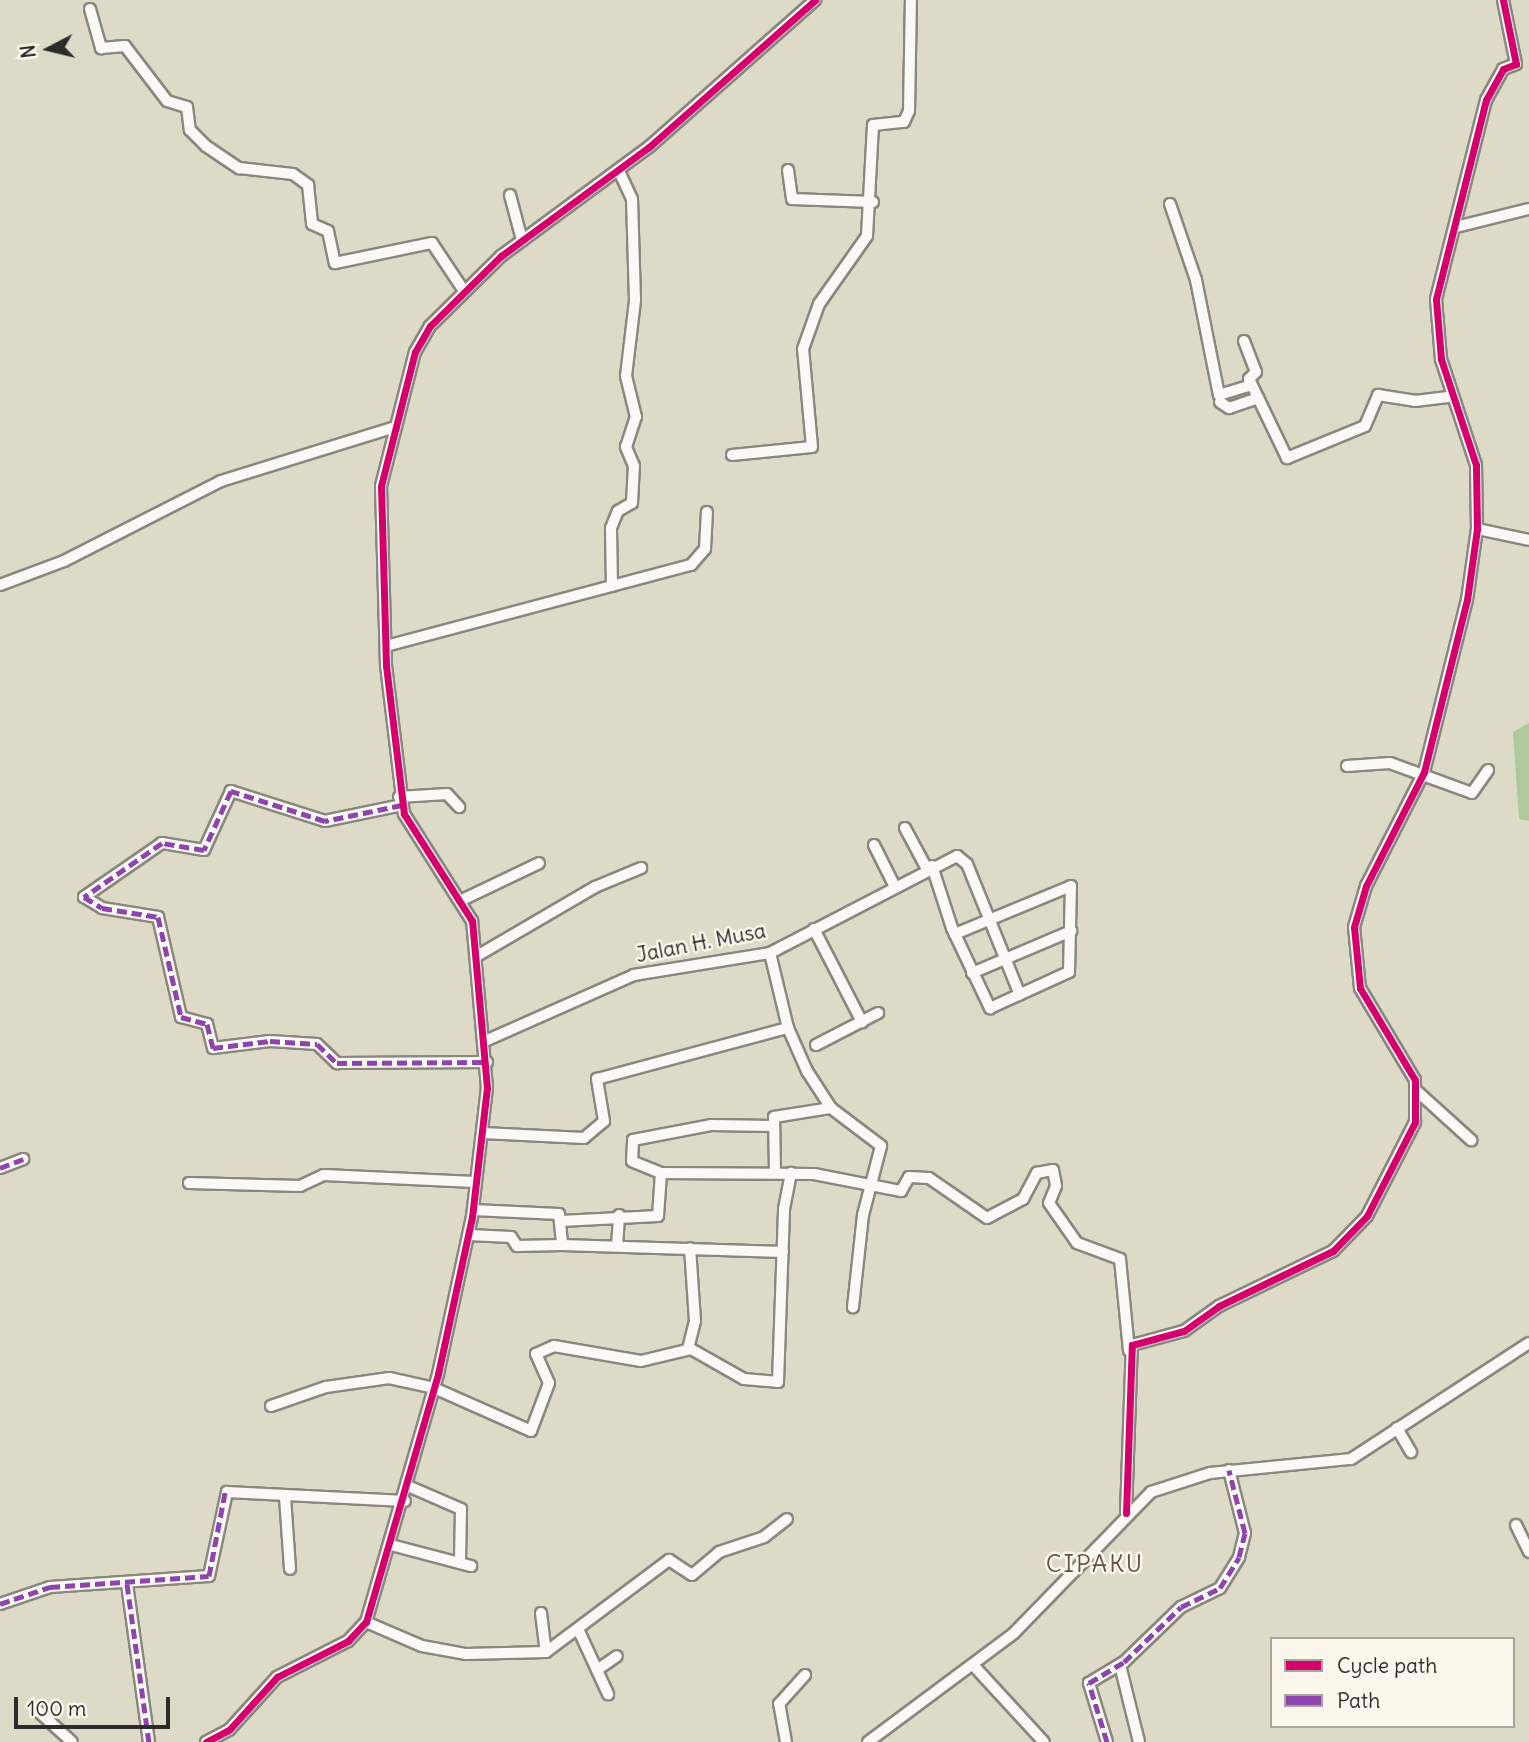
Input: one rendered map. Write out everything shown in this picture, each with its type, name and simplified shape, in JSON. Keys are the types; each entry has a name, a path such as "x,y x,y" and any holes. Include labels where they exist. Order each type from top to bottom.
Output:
{"street":[{"path":"206,1742 229,1730 277,1677 348,1641 366,1622 405,1501 434,1388 473,1210 483,1133 487,1062 477,956 464,899 400,801 386,646 381,486 392,428 419,341 464,291 522,240 619,171 815,0"},
{"path":"732,454 811,449 803,349 819,304 867,236 873,202 873,125 904,122 911,101 911,0"},
{"path":"1503,0 1516,64"},
{"path":"90,9 100,48 125,46 167,102 187,107 192,132 239,168 293,174 307,185 312,224 328,231 337,265 432,243 464,291"},
{"path":"1471,1140 1418,1092 1402,1052 1360,988 1354,927 1366,886 1424,772 1454,662 1477,529 1476,465 1450,397 1436,299 1486,100 1503,69 1516,64 1529,65"},
{"path":"788,170 792,199 873,202"},
{"path":"612,586 611,528 618,510 632,503 634,462 626,447 636,417 626,376 635,300 632,199 619,171"},
{"path":"510,195 522,240"},
{"path":"1170,204 1195,276 1219,395 1251,384 1256,372 1244,341"},
{"path":"1456,227 1529,209"},
{"path":"1251,384 1290,459 1365,426 1378,395 1395,393 1411,401 1450,397"},
{"path":"1220,402 1229,408 1258,398"},
{"path":"0,585 64,561 221,481 392,428"},
{"path":"386,646 698,561 705,549 707,512"},
{"path":"1477,529 1529,540"},
{"path":"1347,766 1390,763 1424,772 1472,793 1488,770"},
{"path":"459,807 447,794 400,801 325,821 230,790 204,850 162,843 84,897 102,908 158,917 181,1017 207,1024 213,1048 270,1041 317,1044 337,1063 487,1062"},
{"path":"905,828 930,867 955,934 988,1007 1069,972 1071,886 955,934"},
{"path":"874,845 894,885"},
{"name":"Jalan H. Musa","path":"485,1041 634,975 771,953 894,885 957,856 967,864 990,919"},
{"path":"464,899 539,863"},
{"path":"477,956 595,887 641,868"},
{"path":"990,919 1020,995"},
{"path":"814,929 862,1022"},
{"path":"972,973 1071,931"},
{"path":"771,953 788,1028 831,1108 881,1146 870,1186 853,1307"},
{"path":"816,1045 878,1013"},
{"path":"483,1133 584,1138 604,1121 597,1079 788,1028"},
{"path":"1129,1351 1140,1339 1184,1331 1219,1306 1308,1268 1351,1237 1401,1154 1418,1092"},
{"path":"775,1172 773,1126 776,1116 831,1108"},
{"path":"773,1126 711,1125 633,1140 632,1161 661,1173 791,1173 900,1191 909,1177 929,1178 987,1218 1022,1200 1048,1170 1056,1183 1049,1203 1077,1243 1120,1259 1129,1351 1126,1513"},
{"path":"0,1168 23,1159"},
{"path":"561,1221 661,1214 661,1173"},
{"path":"271,1406 379,1378 434,1388 531,1431 549,1383 535,1360 541,1348 641,1361 688,1349 744,1379 780,1380 783,1252 791,1173"},
{"path":"189,1183 300,1186 324,1175 475,1182"},
{"path":"473,1210 557,1213 561,1221 562,1245"},
{"path":"617,1246 619,1215"},
{"path":"469,1235 512,1237 517,1246 617,1246 783,1252"},
{"path":"688,1349 695,1321 690,1248"},
{"path":"868,1742 974,1666 1093,1557 1126,1513 1167,1485 1229,1470 1340,1463 1527,1348"},
{"path":"1397,1428 1411,1452"},
{"path":"1107,1742 1088,1685 1120,1665 1164,1621 1220,1588 1231,1573 1245,1532 1229,1470"},
{"path":"408,1486 461,1509 460,1563"},
{"path":"0,1604 50,1587 127,1584 209,1576 225,1493 405,1501"},
{"path":"285,1497 290,1569"},
{"path":"366,1622 422,1646 466,1654 546,1652 668,1560 692,1575 719,1552 764,1537 787,1519"},
{"path":"1516,1525 1529,1552"},
{"path":"391,1545 471,1566"},
{"path":"127,1584 149,1742"},
{"path":"541,1614 546,1652"},
{"path":"578,1629 608,1694"},
{"path":"597,1670 617,1656"},
{"path":"1120,1665 1139,1742"},
{"path":"974,1666 1044,1742"},
{"path":"786,1742 781,1700 805,1675"},
{"path":"37,1710 72,1742"},
{"path":"229,1730 231,1742"}],"green space":[{"path":"1529,723 1529,821 1519,819 1513,732"}],"marked path":[{"path":"402,805 325,821 231,791 204,850 162,843 84,897 102,908 158,917 181,1017 207,1024 213,1048 270,1041 317,1044 337,1063 487,1062"},
{"path":"0,1168 23,1159"},
{"path":"1107,1742 1089,1683 1124,1662 1181,1607 1220,1588 1239,1557 1245,1533 1229,1470"},
{"path":"0,1604 50,1587 209,1576 225,1493"},
{"path":"127,1584 149,1742"}],"cycle path":[{"path":"206,1742 229,1730 277,1677 348,1641 366,1622 438,1374 472,1217 487,1088 472,921 404,814 386,665 381,486 415,352 430,326 501,256 649,147 815,0"},
{"path":"1126,1513 1132,1345 1184,1331 1219,1306 1333,1251 1367,1216 1415,1122 1415,1080 1360,988 1354,927 1366,886 1424,772 1467,600 1477,529 1476,465 1441,359 1436,299 1486,100 1503,69 1516,64 1503,0"}],"district":[{"name":"CIPAKU","path":"1095,1564"}]}
